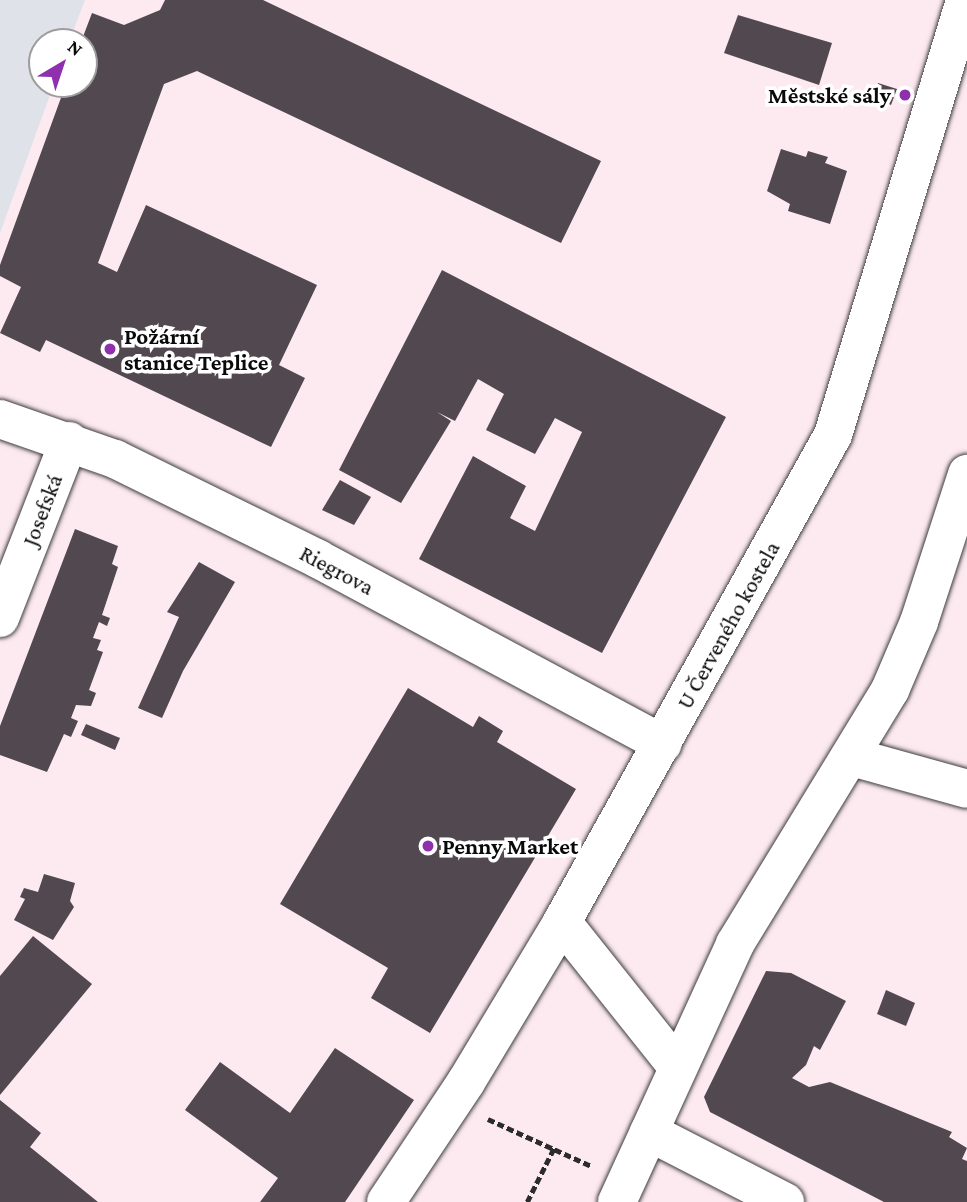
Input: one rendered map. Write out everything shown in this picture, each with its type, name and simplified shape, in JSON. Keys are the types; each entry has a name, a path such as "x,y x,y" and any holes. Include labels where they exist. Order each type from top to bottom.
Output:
{"street":[{"name":"U Červeného kostela","path":"386,1202 459,1092 562,922 833,435 965,0"},
{"name":"Riegrova","path":"0,419 69,441 318,559 663,744"},
{"name":"Josefská","path":"0,618 69,441"},
{"path":"621,1193 758,902 852,757 906,656 967,474"},
{"path":"852,757 967,789"},
{"path":"562,922 678,1068"},
{"path":"649,1132 785,1202"}],"path":[{"path":"459,1092 554,1148 621,1193"},
{"path":"527,1202 554,1148"}],"shaded area":[{"path":"0,0 85,0 74,28 28,28 28,98 49,98 0,233"}],"building":[{"path":"165,0 263,0 601,161 561,243 197,71 164,84 98,263 117,272 146,205 317,285 279,365 305,378 271,447 46,340 40,352 0,333 21,287 0,276 0,265 61,98 98,98 98,28 86,28 92,13 124,25 160,10"},
{"path":"738,15 832,43 819,85 724,53"},
{"path":"878,83 897,89 891,105 874,97"},
{"path":"781,149 806,157 808,151 828,157 825,163 847,171 830,224 788,211 790,204 767,191"},
{"path":"442,270 726,417 602,653 419,559 473,456 526,486 510,518 535,531 582,432 555,418 535,454 486,430 504,394 478,379 455,421 437,412 451,421 401,503 339,470"},
{"path":"340,480 371,497 354,525 322,510"},
{"path":"75,529 118,546 112,564 118,567 102,615 110,618 107,626 99,622 93,638 101,640 97,650 103,652 89,690 96,693 91,706 76,705 71,718 78,721 71,737 64,734 47,772 0,755 0,726"},
{"path":"199,562 235,582 183,671 162,718 138,708 179,617 167,612"},
{"name":"Penny Market","path":"408,688 473,727 479,716 503,731 497,742 576,789 430,1033 371,998 388,968 280,904"},
{"path":"86,724 120,738 115,750 81,735"},
{"path":"44,874 75,883 70,901 74,907 53,940 14,920 25,899 20,897 24,888 38,892"},
{"path":"33,936 92,984 0,1095 0,976"},
{"path":"766,971 791,973 846,1001 820,1050 814,1046 806,1065 792,1078 809,1087 830,1082 952,1132 949,1137 967,1148 962,1159 967,1161 967,1202 884,1202 710,1112 704,1097"},
{"path":"886,990 915,1003 906,1026 877,1014"},
{"path":"335,1048 414,1100 345,1202 260,1202 278,1178 185,1110 220,1062 290,1113"},
{"path":"0,1100 41,1133 30,1147 98,1202 0,1202"}],"place":[{"name":"Městské sály","path":"905,95"},
{"name":"Požární stanice Teplice","path":"110,349"},
{"name":"Penny Market","path":"428,846"}]}
